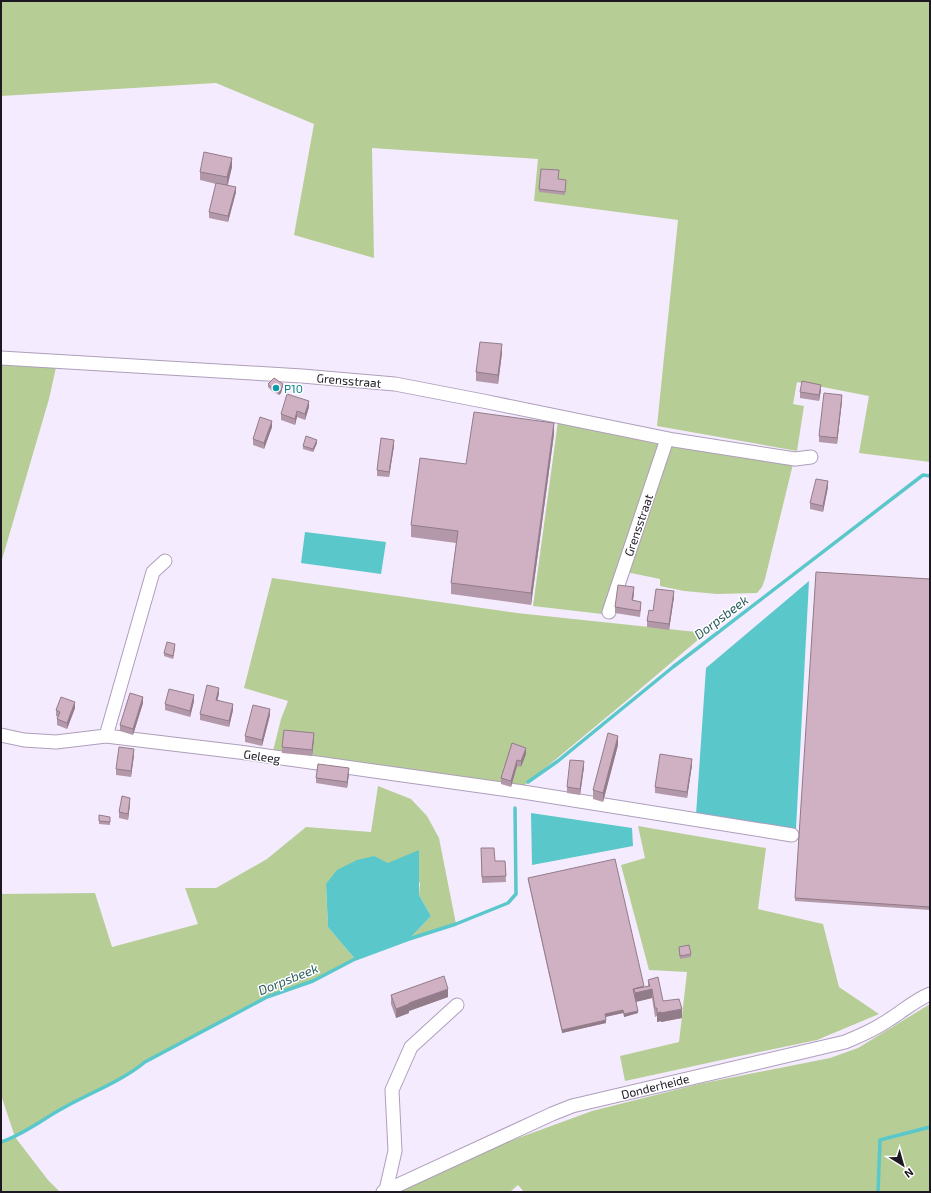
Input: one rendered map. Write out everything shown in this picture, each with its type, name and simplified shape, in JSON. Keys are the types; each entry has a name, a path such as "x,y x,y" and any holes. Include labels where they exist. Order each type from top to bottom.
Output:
{"street":[{"name":"Grensstraat","path":"1,358 302,376 395,384 667,439 795,459 811,457"},
{"name":"Grensstraat","path":"609,612 667,439"},
{"path":"106,736 153,572 165,561"},
{"name":"Geleeg","path":"1,735 24,740 56,742 106,736 239,752 523,792 792,835"},
{"name":"Donderheide","path":"385,1191 572,1106 845,1042 861,1036 888,1021 923,997 930,994"},
{"path":"385,1191 395,1151 392,1090 411,1047 457,1005"}],"green space":[{"path":"1,1 930,1 930,462 859,453 869,396 797,382 793,404 804,406 797,451 657,426 678,220 534,201 538,159 372,148 374,258 294,235 314,124 216,83 1,96"},
{"path":"1,360 57,363 49,399 1,563"},
{"path":"558,421 661,445 602,614 533,606"},
{"path":"671,444 793,464 765,579 762,587 757,593 717,594 684,591 660,586 660,579 626,572"},
{"path":"272,578 517,613 706,633 520,789 272,755 281,719 288,701 244,688"},
{"path":"378,786 411,799 427,816 439,838 456,924 409,939 431,916 419,895 420,883 388,863 326,884 328,927 355,959 313,981 267,997 145,1062 133,1072 64,1107 15,1137 1,1095 1,894 95,893 112,947 198,924 185,888 216,888 267,859 306,827 371,832"},
{"path":"638,826 766,848 758,909 823,924 839,987 879,1014 817,1040 625,1081 620,1056 679,1042 687,972 649,970 621,865 645,858"},
{"path":"930,1004 930,1192 524,1192 518,1185 510,1192 395,1192 488,1149 592,1111 699,1084 830,1058 858,1048"},
{"path":"15,1137 48,1180 60,1192 1,1192 1,1141"}],"water":[{"path":"305,532 386,542 381,574 301,563"},
{"path":"809,581 796,829 696,815 706,668"},
{"path":"531,813 632,828 633,846 532,865"},
{"path":"419,850 419,895 431,916 409,939 355,959 328,927 326,884 337,870 357,860 374,856 388,863"}],"building":[{"path":"204,152 232,158 227,177 200,172"},
{"path":"541,169 559,170 558,179 566,180 565,192 539,189"},
{"path":"216,183 236,187 228,216 209,212"},
{"path":"480,342 502,344 498,375 476,372"},
{"path":"274,378 283,384 279,392 268,384"},
{"path":"802,381 821,385 819,395 800,392"},
{"path":"824,393 842,395 837,438 819,436"},
{"path":"287,394 309,401 305,414 297,411 295,419 281,414"},
{"path":"474,412 554,423 531,593 451,583 458,531 411,525 420,458 466,464"},
{"path":"260,417 272,421 264,443 253,439"},
{"path":"306,436 317,440 313,449 303,446"},
{"path":"381,438 394,440 389,472 377,470"},
{"path":"816,479 828,481 823,506 810,503"},
{"path":"816,572 930,579 930,907 795,898"},
{"path":"618,585 634,587 632,600 641,602 640,611 615,607"},
{"path":"656,589 674,591 669,624 647,621 649,610 653,611"},
{"path":"167,642 175,644 173,656 164,653"},
{"path":"207,685 219,688 216,700 233,704 229,721 200,714"},
{"path":"169,689 194,695 190,711 165,704"},
{"path":"130,693 143,697 133,729 120,725"},
{"path":"61,697 75,702 67,723 57,719 60,712 56,710"},
{"path":"253,705 270,709 262,740 245,736"},
{"path":"284,730 314,733 312,750 282,747"},
{"path":"608,733 618,736 603,793 593,790"},
{"path":"512,743 526,748 521,761 517,760 511,781 501,778"},
{"path":"119,747 134,749 131,771 116,769"},
{"path":"660,754 692,759 687,792 655,787"},
{"path":"570,760 584,761 580,789 567,787"},
{"path":"318,764 349,768 347,782 316,778"},
{"path":"122,796 130,798 128,814 119,812"},
{"path":"99,815 110,817 110,822 99,821"},
{"path":"481,848 494,848 495,861 505,861 506,876 482,877"},
{"path":"615,859 644,986 633,989 638,1011 624,1014 623,1010 605,1014 606,1020 562,1030 528,878"},
{"path":"689,945 691,954 680,956 679,947"},
{"path":"444,976 448,989 396,1009 391,995"},
{"path":"658,977 663,1001 679,999 682,1009 657,1013 652,989 635,993 634,989 650,986 648,980"}],"waterway":[{"name":"Dorpsbeek","path":"528,782 558,761 673,667 923,475 930,476"},
{"name":"Dorpsbeek","path":"1,1142 10,1139 57,1111 117,1081 145,1062 267,997 313,981 355,959 409,939 456,924 508,903 516,894 515,808"},
{"path":"878,1192 880,1140 930,1127"}],"place":[{"name":"P10","path":"276,388"}]}
